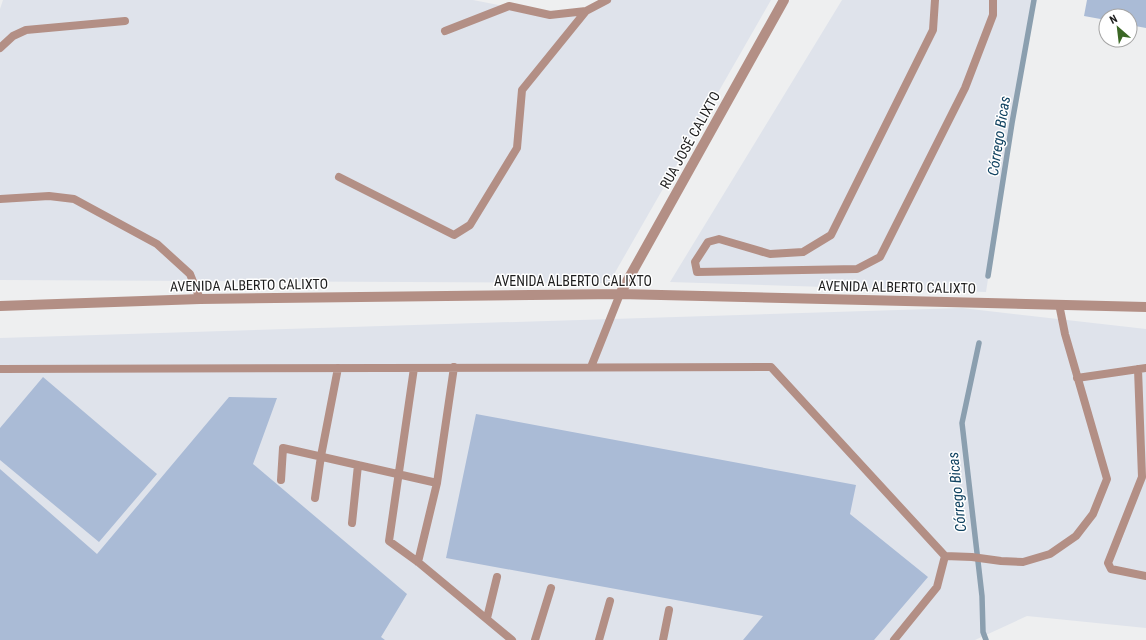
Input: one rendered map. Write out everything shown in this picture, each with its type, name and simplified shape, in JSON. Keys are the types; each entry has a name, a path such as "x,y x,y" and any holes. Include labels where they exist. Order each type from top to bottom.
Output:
{"street":[{"name":"RUA JOSÉ CALIXTO","path":"620,294 784,0"},
{"name":"AVENIDA ALBERTO CALIXTO","path":"0,306 200,299 620,294 1146,307"}],"lane":[{"path":"339,176 454,235 470,225 517,148 522,90 586,12 607,0"},
{"path":"935,0 933,30 831,235 803,252 770,254 720,239 708,242 695,262 697,272 857,269 880,257 965,88 993,15 993,0"},
{"path":"445,31 509,6 550,15 586,12"},
{"path":"0,48 13,36 26,30 125,22"},
{"path":"0,199 49,196 74,199 157,244 190,274 200,299"},
{"path":"590,367 620,294"},
{"path":"0,369 771,367 945,556 1023,562 1050,554 1076,536 1092,514 1107,479 1077,378 1065,334 1059,304"},
{"path":"418,562 437,483 454,367"},
{"path":"316,498 321,456 338,368"},
{"path":"414,368 389,541 418,562 512,640"},
{"path":"1077,378 1142,368 1142,478 1108,563 1110,569 1146,576"},
{"path":"281,480 283,448 437,483"},
{"path":"352,523 358,464"},
{"path":"894,640 937,587 945,556"},
{"path":"486,618 497,577"},
{"path":"535,640 551,588"},
{"path":"599,640 610,601"},
{"path":"663,640 669,610"}],"shaded area":[{"path":"3,0 473,0 550,15 586,11 607,0 771,0 609,283 0,280 0,9"},
{"path":"842,0 1034,0 1012,123 986,292 670,282"},
{"path":"962,308 1146,329 1146,628 1027,616 975,640 0,640 0,338"}],"building":[{"path":"1087,0 1146,0 1146,28 1138,26 1138,8 1098,8 1098,19 1084,16"},
{"path":"43,377 157,474 99,542 0,460 0,428"},
{"path":"229,397 277,398 253,464 407,594 381,637 385,640 0,640 0,469 97,554"},
{"path":"476,414 856,485 850,514 928,577 874,640 743,640 763,616 446,558"}],"waterway":[{"name":"Córrego Bicas","path":"988,276 1012,123 1034,0"},
{"name":"Córrego Bicas","path":"979,343 962,423 982,596 983,632 986,640"}]}
